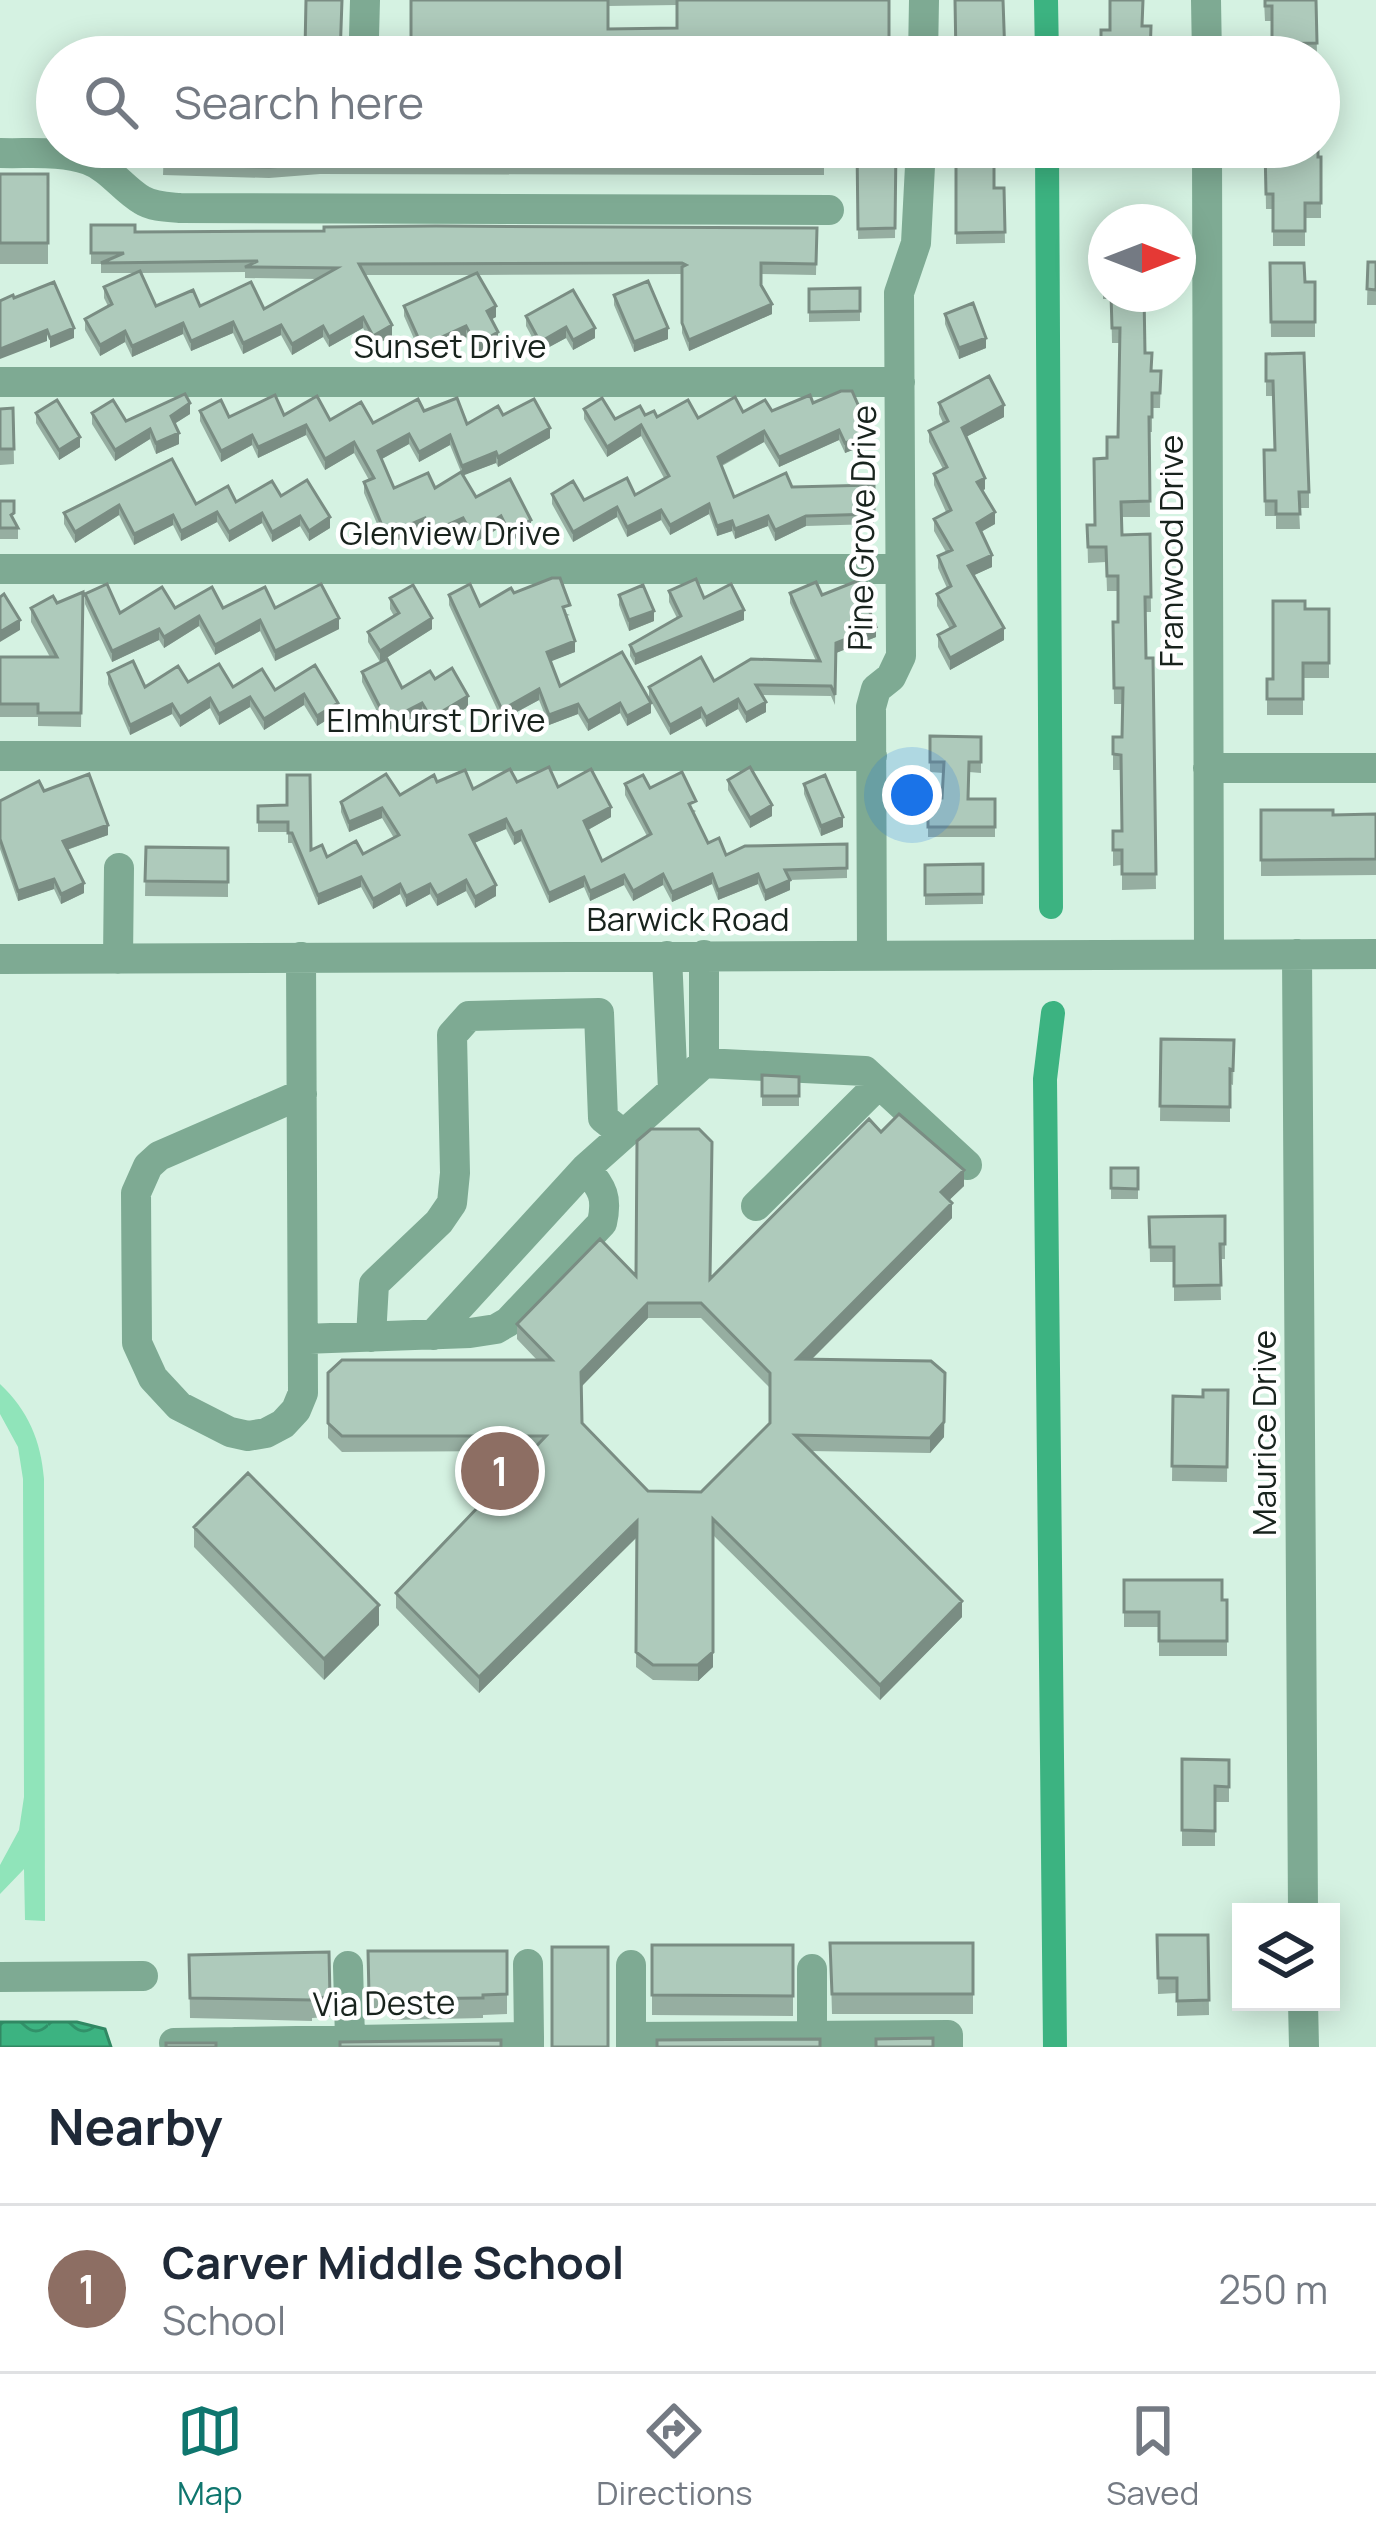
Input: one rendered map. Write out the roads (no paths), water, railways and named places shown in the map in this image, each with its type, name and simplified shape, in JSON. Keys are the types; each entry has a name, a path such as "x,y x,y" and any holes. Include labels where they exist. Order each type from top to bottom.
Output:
{"street":[{"path":"364,0 364,36"},
{"path":"923,36 924,0"},
{"path":"1207,0 1207,36"},
{"path":"0,153 36,154"},
{"path":"101,168 142,200 180,208 829,209"},
{"name":"Pine Grove Drive","path":"872,954 872,706 876,689 891,676 901,656 899,293 916,243 920,168"},
{"name":"Franwood Drive","path":"1207,168 1209,954"},
{"name":"Sunset Drive","path":"0,382 900,382"},
{"name":"Glenview Drive","path":"0,569 900,569"},
{"name":"Elmhurst Drive","path":"0,756 872,756"},
{"path":"1208,768 1376,768"},
{"path":"118,959 119,868"},
{"name":"Maurice Drive","path":"1298,954 1303,1903"},
{"name":"Barwick Road","path":"0,959 1376,954"},
{"path":"704,955 704,1063"},
{"path":"667,956 673,1090"},
{"path":"301,957 302,1094 303,1393 283,1424 248,1436 179,1406 153,1378 137,1343 136,1192 148,1166 160,1156 302,1094"},
{"path":"371,1337 374,1284 439,1222 452,1203 452,1035 469,1016 599,1013 603,1118 623,1134"},
{"path":"433,1335 586,1168 704,1063 865,1071 967,1165"},
{"path":"756,1206 879,1084"},
{"path":"303,1339 433,1335 496,1329 508,1322 602,1223 606,1205 601,1188 586,1168"},
{"path":"528,1964 529,2042"},
{"path":"631,1965 631,2042 812,2035 853,2041 947,2035 948,2047"},
{"path":"348,1966 350,2039"},
{"path":"812,1969 812,2035"},
{"path":"0,1977 143,1976"},
{"path":"1304,2011 1304,2047"},
{"name":"Via Deste","path":"174,2043 529,2042"}],"water":[{"path":"0,2022 77,2022 105,2029 111,2047 0,2047"}],"waterway":[{"path":"1046,0 1047,36"},
{"path":"1047,168 1051,907"},
{"path":"1053,1013 1045,1079 1055,2047"}],"place":[{"name":"Carver Middle School","path":"500,1471"}]}
